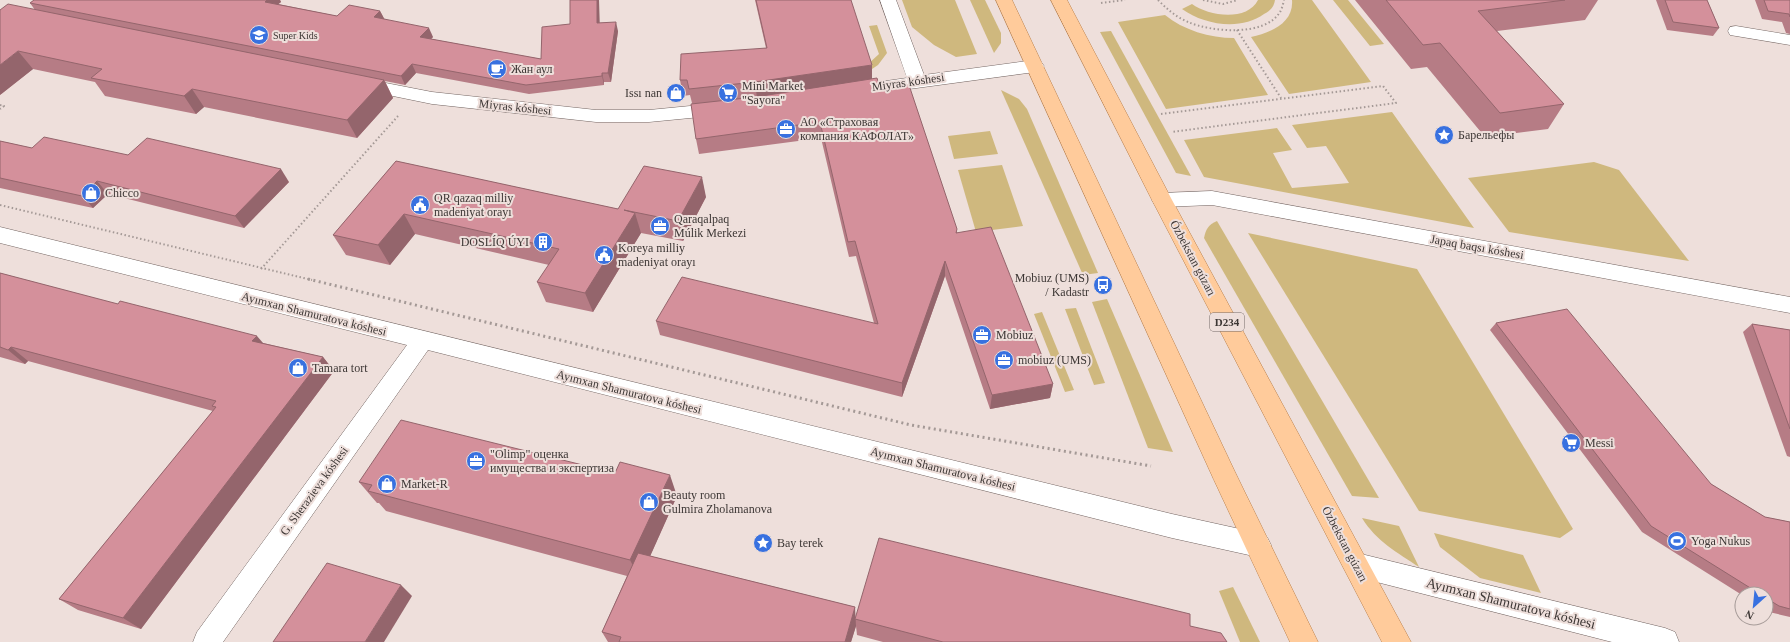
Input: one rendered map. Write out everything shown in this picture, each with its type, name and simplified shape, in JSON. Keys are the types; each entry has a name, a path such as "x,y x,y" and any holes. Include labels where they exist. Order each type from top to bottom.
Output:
{"main road":[{"path":"1004,0 1226,480 1304,642"},
{"name":"Ózbekstan gúzarı","path":"1059,0 1162,200 1397,642"}],"street":[{"path":"888,0 917,80"},
{"path":"1736,31 1790,40"},
{"name":"Miyras kóshesi","path":"833,93 917,80 1035,66"},
{"name":"Miyras kóshesi","path":"347,81 417,95 596,116 649,116 735,107"},
{"name":"Japaq baqsı kóshesi","path":"1162,200 1212,198 1790,305"},
{"name":"Ayımxan Shamuratova kóshesi","path":"0,235 1172,526 1258,545"},
{"name":"G. Sherazieva kóshesi","path":"207,642 422,341"},
{"name":"Ayımxan Shamuratova kóshesi","path":"1357,565 1665,642"}],"path":[{"path":"1101,2 1125,0"},
{"path":"1158,0 1165,8 1181,19 1201,26 1223,30 1236,30 1263,25 1277,17 1284,7 1284,0"},
{"path":"1203,0 1224,4 1232,3 1238,0"},
{"path":"1236,30 1281,98"},
{"path":"1161,114 1383,86 1396,103 1171,132"},
{"path":"239,294 417,95"},
{"path":"0,105 4,106 0,109"},
{"path":"0,205 912,425 1151,466"}],"shaded area":[{"path":"902,0 955,0 977,54 956,57 934,45 912,27"},
{"path":"970,0 985,0 1001,33 1001,43 994,53"},
{"path":"1258,0 1275,0 1273,7 1270,10 1245,23 1223,24 1212,22 1191,15 1182,9 1192,4 1208,12 1217,14 1237,14 1245,12 1253,7"},
{"path":"1292,0 1312,0 1371,82 1289,94 1251,37 1273,30 1285,21 1292,8"},
{"path":"1333,0 1348,0 1384,44 1370,46"},
{"path":"1165,15 1188,29 1206,35 1234,38 1268,95 1166,109 1118,22"},
{"path":"877,25 887,53 878,65 872,69 867,65 879,54 869,26"},
{"path":"1111,31 1191,176 1176,173 1100,32"},
{"path":"1001,90 1019,99 1027,109 1098,273 1083,275"},
{"path":"1392,112 1474,228 1204,177 1184,140 1277,128 1292,150 1273,153 1292,188 1349,183 1326,146 1307,148 1292,125"},
{"path":"990,131 998,154 954,159 948,136"},
{"path":"1594,162 1619,170 1689,261 1509,232 1468,178"},
{"path":"1002,165 1023,226 976,232 958,170"},
{"path":"1217,221 1379,498 1352,496 1204,238 1211,224"},
{"path":"1248,233 1417,269 1573,529 1560,538 1419,511"},
{"path":"1107,299 1173,452 1148,448 1092,302"},
{"path":"1076,308 1105,383 1094,385 1065,309"},
{"path":"1042,312 1074,390 1065,392 1034,314"},
{"path":"1362,518 1399,526 1419,567 1381,540"},
{"path":"1434,533 1523,555 1541,593 1480,578 1440,547"},
{"path":"1233,587 1260,642 1240,642 1219,591"}],"building":[{"path":"34,0 267,0 265,2 337,16 349,5 380,11 374,17 429,28 420,37 541,59 542,27 570,24 570,0 597,0 597,23 616,22 608,73 602,73 602,76 526,85 412,64 401,76 30,3"},
{"path":"756,0 851,0 872,65 755,82 689,89 687,80 680,80 681,54 767,48"},
{"path":"1386,0 1565,0 1478,11 1564,104 1500,113 1440,43 1423,45"},
{"path":"1665,0 1707,0 1719,28 1673,22"},
{"path":"1764,0 1790,0 1790,17 1789,14 1768,11"},
{"path":"8,4 384,80 347,120 192,89 184,96 91,78 102,69 18,51 0,65 0,10"},
{"path":"877,78 880,88 909,85 957,229 956,233 991,227 1053,384 992,395 945,261 902,383 656,321 682,277 878,324 855,241 848,242 820,122 696,139 691,104 755,97"},
{"path":"44,137 128,155 147,138 281,169 235,216 97,181 82,196 0,178 0,141 32,148"},
{"path":"396,161 618,209 644,166 702,177 678,221 624,210 635,213 585,293 537,282 559,249 404,214 378,245 333,235"},
{"path":"0,273 118,304 120,301 257,336 252,341 323,357 123,618 59,599 216,407 212,406 216,401 11,347 8,350 0,347"},
{"path":"1567,309 1711,484 1765,517 1790,522 1790,609 1774,603 1774,586 1747,586 1651,526 1496,323"},
{"path":"1752,324 1790,330 1790,429"},
{"path":"401,420 615,473 620,462 670,475 630,560 368,491 372,485 359,482"},
{"path":"879,538 1190,614 1190,626 1221,633 1227,642 943,642 855,619"},
{"path":"638,553 855,607 845,642 619,642 621,637 602,632"},
{"path":"327,563 401,585 365,642 273,642"}],"place":[{"name":"Super Kids","path":"259,35"},
{"name":"Жан аул","path":"497,69"},
{"name":"Issı nan","path":"676,93"},
{"name":"Mini Market \"Sayora\"","path":"728,93"},
{"name":"АО «Страховая компания КАФОЛАТ»","path":"786,129"},
{"name":"Барельефы","path":"1444,135"},
{"name":"Chicco","path":"91,193"},
{"name":"QR qazaq milliy madeniyat orayı","path":"420,205"},
{"name":"Qaraqalpaq Múlik Merkezi","path":"660,226"},
{"name":"DOSLÍQ ÚYI","path":"543,242"},
{"name":"Koreya milliy madeniyat orayı","path":"604,255"},
{"name":"Mobiuz (UMS) / Kadastr","path":"1103,285"},
{"name":"Mobiuz","path":"982,335"},
{"name":"mobiuz (UMS)","path":"1004,360"},
{"name":"Tamara tort","path":"298,368"},
{"name":"Messi","path":"1571,443"},
{"name":"\"Olimp\" оценка имущества и экспертиза","path":"476,461"},
{"name":"Market-R","path":"387,484"},
{"name":"Beauty room Gulmira Zholamanova","path":"649,502"},
{"name":"Yoga Nukus","path":"1677,541"},
{"name":"Bay terek","path":"763,543"}]}
